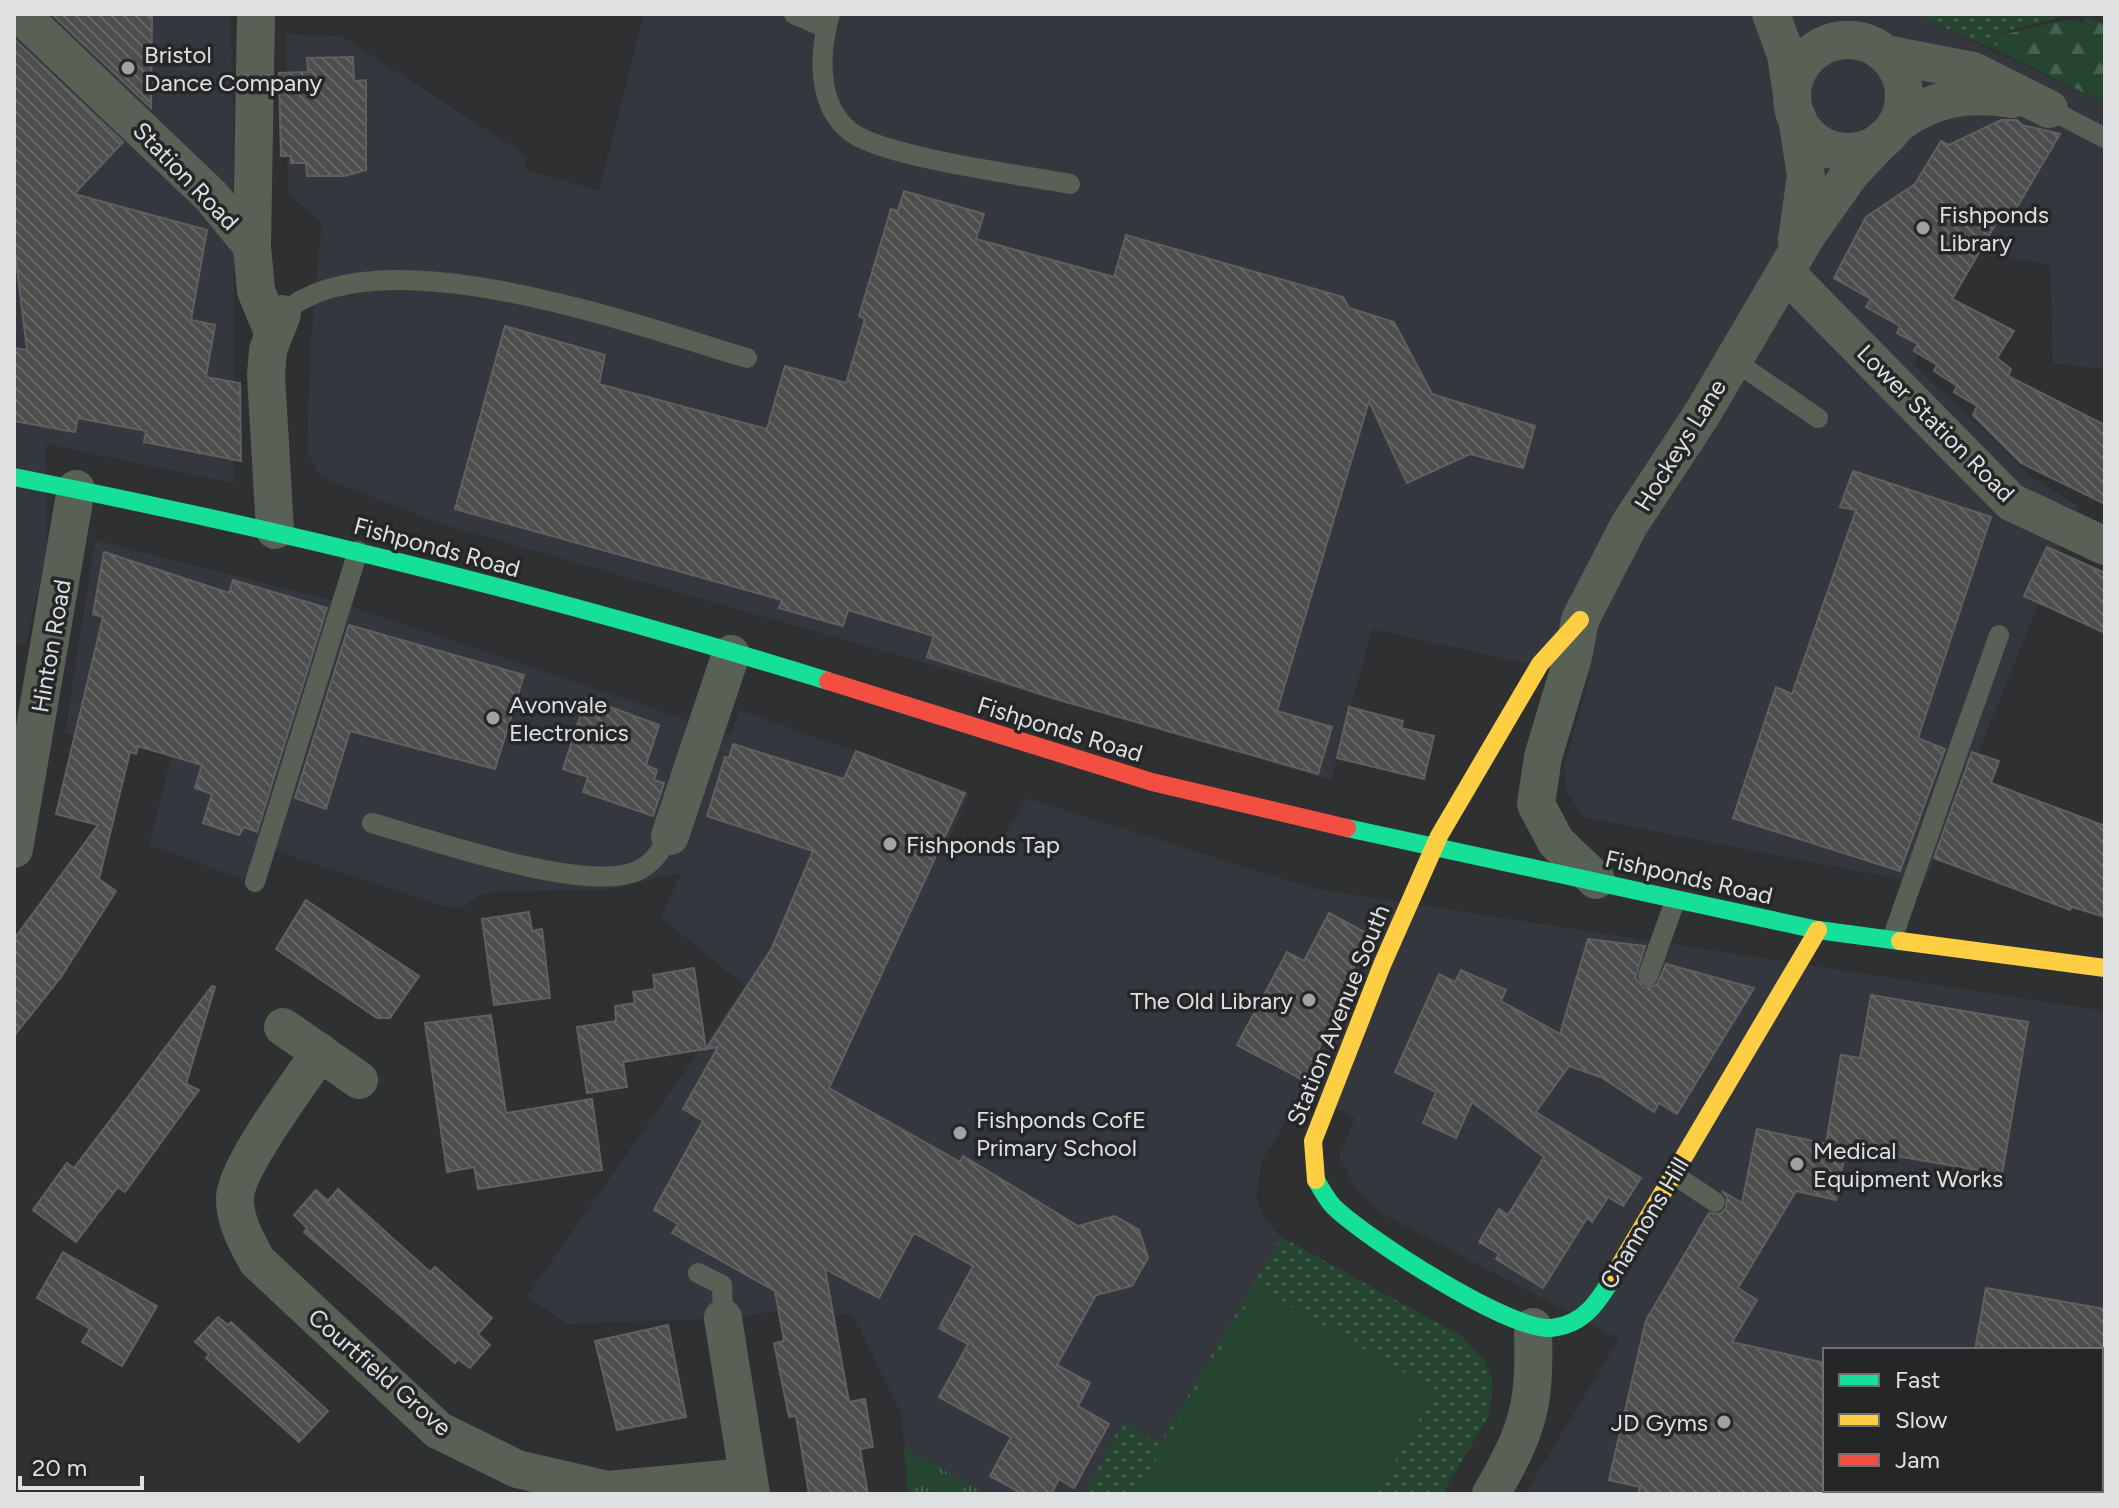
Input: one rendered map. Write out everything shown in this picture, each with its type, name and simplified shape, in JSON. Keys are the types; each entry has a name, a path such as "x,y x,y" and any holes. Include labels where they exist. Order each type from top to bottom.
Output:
{"main road":[{"name":"Fishponds Road","path":"14,477 275,530 358,551 731,654 1178,789 1596,880 1675,901 1818,930 2105,968"},
{"name":"Hockeys Lane","path":"1434,846 1540,664 1580,620"},
{"name":"Station Avenue South","path":"1434,846 1317,1129 1311,1154 1313,1174 1330,1203 1358,1228 1513,1321 1533,1327"},
{"name":"Channons Hill","path":"1533,1327 1567,1325 1588,1313 1818,930"}],"street":[{"name":"Station Road","path":"20,14 211,196 252,246"},
{"name":"Station Road","path":"252,246 256,14"},
{"name":"Hockeys Lane","path":"1771,14 1786,55 1805,157 1805,195 1800,231 1786,273"},
{"path":"1829,14 1881,51 1897,69 1904,88 1903,107 1890,132"},
{"path":"1795,108 1799,69 1820,47 1849,40 1881,51 1973,71 2049,109"},
{"name":"Hockeys Lane","path":"1795,108 1814,140 1840,151 1867,148 1928,104 1964,96 2014,99 2049,109"},
{"name":"Hockeys Lane","path":"1596,880 1556,842 1536,804 1543,757 1573,657 1580,620 1629,525 1838,189 1890,132"},
{"path":"252,246 256,291 278,323 266,375 275,530"},
{"name":"Lower Station Road","path":"1786,273 2011,502 2105,546"},
{"name":"Hinton Road","path":"14,849 76,489"},
{"path":"670,836 731,654"},
{"path":"283,1027 359,1080"},
{"name":"Courtfield Grove","path":"320,1052 245,1169 235,1196 245,1238 257,1261 438,1430 517,1469 608,1490 749,1486"},
{"path":"723,1318 749,1486"},
{"path":"1491,1494 1528,1423 1533,1387 1533,1327"}],"lane":[{"path":"794,14 828,21 823,95 850,132 883,148 1070,184"},
{"name":"Hockeys Lane","path":"2049,109 2105,138"},
{"path":"278,323 299,299 338,284 431,280 590,312 747,358"},
{"path":"1733,360 1818,418"},
{"path":"255,882 358,551"},
{"path":"1892,939 1999,635"},
{"path":"372,823 540,871 592,875 634,873 653,861 670,836"},
{"path":"1648,976 1675,901"},
{"path":"1673,1174 1715,1202"},
{"path":"698,1273 722,1285 723,1318"}],"shaded area":[{"path":"22,14 230,14 233,100 234,483 46,444 47,549 26,644 14,642 14,23"},
{"path":"644,14 1913,14 2105,103 2105,369 2053,363 2050,264 1979,254 1913,363 2030,476 2078,506 1925,884 1583,817 1567,792 1564,766 1590,677 1372,629 1331,780 439,523 321,477 307,452 311,336 322,222 288,194 286,34 341,36 527,156 524,169 599,191"},
{"path":"95,540 335,601 731,735 739,710 970,792 949,839 997,850 1026,798 1315,889 2105,1011 2105,1494 1525,1494 1619,1339 1383,1214 1356,1189 1339,1157 1355,1118 1304,1090 1261,1164 1256,1198 1266,1221 1281,1237 1461,1336 1486,1362 1493,1385 1488,1417 1442,1494 908,1494 902,1414 853,1315 787,1310 723,1318 568,1324 527,1296 745,986 661,917 682,872 605,890 495,891 477,896 463,908 443,906 260,846 244,879 149,845 171,756 65,733"}],"green space":[{"path":"1913,14 2071,14 2004,32 1994,49"},
{"path":"2087,16 2105,25 2105,103 1994,49 2002,35 2069,19 2083,23"},
{"path":"1281,1237 1461,1336 1485,1362 1493,1385 1488,1417 1442,1494 1084,1494 1123,1422 1160,1444"},
{"path":"1257,1287 1436,1391 1376,1494 1136,1494"},
{"path":"904,1448 987,1494 908,1494"}],"building":[{"name":"Bristol Dance Company","path":"52,14 152,14 151,108"},
{"path":"14,39 123,142 74,194 207,230 191,320 215,325 206,377 240,383 241,461 144,442 146,431 78,418 75,432 14,421 14,348 27,350 14,244"},
{"path":"353,57 354,81 366,80 366,170 344,176 307,176 306,163 291,163 291,156 281,156 279,73 308,72 307,58"},
{"path":"2001,120 2017,120 2022,125 2060,134 2010,219 2002,213 1952,299 2014,331 1997,358 2011,369 2008,376 2105,425 2105,504 2021,463 1973,415 1977,406 1954,392 1957,386 1934,371 1937,365 1914,351 1918,344 1897,333 1900,326 1866,307 1871,299 1834,278 1866,217 1915,184 1941,141 1949,145"},
{"path":"904,191 984,214 976,239 1114,277 1126,235 1343,297 1349,308 1394,322 1432,394 1535,426 1523,468 1470,454 1407,483 1369,401 1277,711 1332,727 1318,774 1056,699 927,657 934,636 848,610 843,626 779,608 782,600 455,509 505,326 605,355 599,384 767,429 785,366 846,383 865,319 859,316 891,209 898,211"},
{"path":"1853,471 1991,517 1918,738 1945,749 1900,871 1733,818 1776,687 1792,694 1856,510 1840,507"},
{"path":"2047,547 2105,573 2105,633 2024,596"},
{"path":"104,552 229,593 233,580 327,608 257,832 244,827 239,835 203,823 212,794 195,788 202,765 138,746 136,754 130,752 99,879 116,891 61,977 14,1036 14,939 98,825 56,814 103,617 93,614"},
{"path":"349,625 524,675 495,769 350,731 326,809 295,798"},
{"path":"586,698 659,725 646,765 657,770 654,780 664,783 653,816 583,792 588,777 563,769"},
{"path":"1349,707 1403,721 1401,728 1434,736 1424,779 1337,758"},
{"path":"733,744 844,779 856,751 965,793 829,1088 960,1162 963,1156 1078,1226 1115,1216 1139,1230 1148,1258 1132,1286 1096,1295 1057,1365 1090,1383 1078,1406 1109,1424 1074,1488 1059,1479 1051,1494 1023,1494 990,1476 1011,1437 939,1397 968,1344 939,1328 973,1266 914,1233 879,1298 825,1269 849,1402 865,1399 873,1447 860,1449 868,1494 809,1494 796,1416 789,1417 774,1343 784,1341 775,1291 672,1233 678,1224 654,1210 703,1121 683,1109 718,1047 706,1049 772,948 813,851 707,816 725,757 729,758"},
{"path":"1972,752 1999,761 1991,783 2105,826 2105,917 2072,907 2070,910 1934,858"},
{"path":"306,900 419,976 390,1018 377,1018 276,949"},
{"path":"529,912 532,931 542,929 550,998 494,1005 482,919"},
{"name":"The Old Library","path":"1329,913 1368,934 1305,1081 1237,1045 1287,952 1304,961"},
{"path":"1588,939 1645,946 1635,978 1644,988 1657,985 1666,964 1754,988 1677,1114 1659,1103 1654,1112 1601,1077 1569,1066 1536,1112 1641,1178 1623,1206 1608,1197 1592,1222 1587,1218 1543,1288 1496,1259 1499,1254 1479,1242 1499,1209 1508,1215 1544,1157 1472,1102 1456,1138 1423,1123 1436,1092 1395,1072 1439,974 1455,982 1461,970 1506,990 1501,1001 1560,1034"},
{"path":"694,968 706,1049 623,1062 627,1087 587,1093 577,1027 616,1021 615,1006 635,1003 633,992 655,989 653,975"},
{"path":"212,986 215,987 186,1084 199,1090 125,1192 118,1187 76,1242 33,1210 67,1163 74,1168"},
{"path":"1871,995 2028,1022 2002,1174 1826,1144 1841,1055 1860,1058"},
{"path":"491,1015 506,1113 592,1099 602,1170 478,1189 474,1167 447,1172 425,1023"},
{"name":"JD Gyms","path":"1757,1129 1846,1148 1836,1200 1796,1191 1738,1288 1757,1300 1732,1342 1823,1363 1825,1494 1638,1494 1640,1487 1609,1480 1646,1320 1709,1213 1720,1214 1726,1208 1727,1197 1722,1191 1742,1203"},
{"path":"338,1189 430,1272 435,1267 492,1318 478,1334 490,1345 470,1368 458,1359 455,1363 304,1232 307,1228 294,1215 316,1190 328,1201"},
{"path":"63,1252 157,1306 122,1366 82,1342 90,1329 37,1298"},
{"path":"1986,1288 2105,1309 2105,1350 1975,1348"},
{"path":"218,1317 228,1325 231,1322 328,1411 299,1442 206,1358 209,1354 195,1342"},
{"path":"668,1325 686,1417 617,1430 595,1341"}],"traffic: fast":[{"path":"14,477 219,520 423,568 626,622 828,681"},
{"path":"1347,828 1818,930 1900,941"},
{"path":"1316,1180 1333,1206 1374,1239 1472,1299 1531,1325 1551,1328 1573,1322 1596,1302 1614,1275"}],"traffic: slow":[{"path":"1316,1180 1313,1141 1382,965 1439,836 1540,664 1580,620"},
{"path":"1614,1275 1818,930"},
{"path":"1900,941 2105,968"}],"traffic: jam":[{"path":"828,681 1152,782 1347,828"}],"place":[{"name":"Bristol Dance Company","path":"128,68"},
{"name":"Fishponds Library","path":"1923,228"},
{"name":"Avonvale Electronics","path":"493,718"},
{"name":"Fishponds Tap","path":"890,844"},
{"name":"The Old Library","path":"1309,1000"},
{"name":"Fishponds CofE Primary School","path":"960,1133"},
{"name":"Medical Equipment Works","path":"1797,1164"},
{"name":"JD Gyms","path":"1724,1422"}]}
